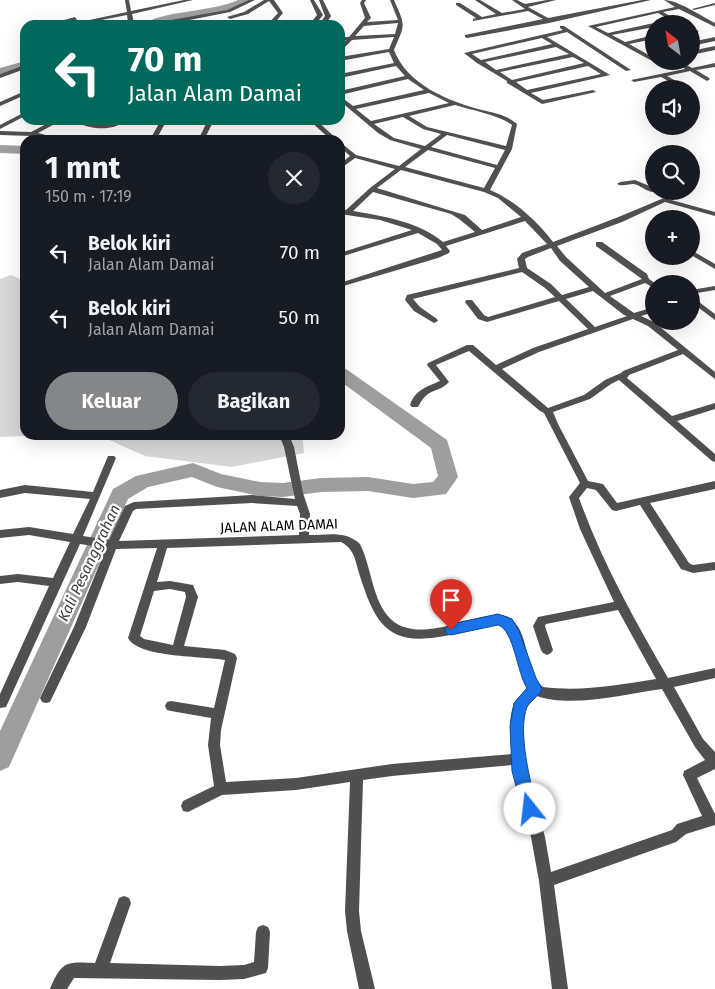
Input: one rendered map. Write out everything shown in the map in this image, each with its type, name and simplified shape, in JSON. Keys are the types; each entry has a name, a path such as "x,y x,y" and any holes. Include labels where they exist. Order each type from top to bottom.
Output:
{"street":[{"path":"129,0 131,20"},
{"path":"92,20 191,0"},
{"path":"182,20 221,15 253,0"},
{"path":"215,20 240,15 269,0 281,13 275,20"},
{"path":"312,0 320,14 316,20"},
{"path":"321,0 328,16 325,20"},
{"path":"345,45 368,18 362,3 364,0"},
{"path":"391,50 398,35 400,21 392,0"},
{"path":"476,0 501,15"},
{"path":"514,0 628,70"},
{"path":"524,6 554,0"},
{"path":"467,36 649,0"},
{"path":"666,0 715,24"},
{"path":"676,0 715,18"},
{"path":"458,4 481,18"},
{"path":"694,9 715,4"},
{"path":"591,26 681,7"},
{"path":"242,20 251,10"},
{"path":"475,20 530,10"},
{"path":"659,12 664,15"},
{"path":"72,20 86,17 96,19"},
{"path":"632,18 645,23"},
{"path":"364,24 400,21"},
{"path":"583,22 644,55"},
{"path":"607,35 645,26"},
{"path":"566,31 467,52 536,100 544,103 593,92"},
{"path":"345,39 398,35"},
{"path":"526,92 608,76 542,36"},
{"path":"624,44 645,39"},
{"path":"700,42 715,39"},
{"path":"509,43 523,52"},
{"path":"479,62 556,45"},
{"path":"700,52 715,48"},
{"path":"345,59 391,50"},
{"path":"391,50 398,64 410,77 429,90 455,103 504,118 514,123 509,149 486,191"},
{"path":"494,72 573,55"},
{"path":"700,59 712,65"},
{"path":"345,75 398,64"},
{"path":"509,82 589,64"},
{"path":"0,76 20,70"},
{"path":"634,80 681,70"},
{"path":"692,70 707,79"},
{"path":"662,75 671,80"},
{"path":"345,91 410,77"},
{"path":"352,108 429,90"},
{"path":"0,104 20,95"},
{"path":"345,102 392,140 499,167"},
{"path":"369,123 455,103"},
{"path":"404,115 419,125 445,134 509,149"},
{"path":"0,126 20,116"},
{"path":"32,134 49,125"},
{"path":"94,125 105,128 117,125"},
{"path":"318,125 329,135"},
{"path":"0,133 37,135"},
{"path":"345,211 445,134"},
{"path":"345,148 354,156 486,191 500,197 526,218 563,259 594,288 627,313 651,324 715,376"},
{"path":"345,163 354,156"},
{"path":"620,184 635,182 645,187"},
{"path":"372,189 453,213 462,217 480,232"},
{"path":"523,269 521,260 523,256 667,200 715,214"},
{"path":"345,212 383,219 420,230 442,245 446,251 345,282"},
{"path":"442,245 526,218"},
{"path":"345,253 420,230"},
{"path":"599,244 645,279"},
{"path":"700,258 715,267"},
{"path":"434,321 413,305 409,300 410,297 523,269 537,277 594,330"},
{"path":"604,296 645,280"},
{"path":"469,302 481,317 487,320 594,288"},
{"path":"700,290 715,288"},
{"path":"700,306 715,318"},
{"path":"497,368 536,350 645,313"},
{"path":"414,404 421,392 444,382 432,365 438,360 470,347 543,409 548,411 587,397 608,382 626,373 683,351"},
{"path":"622,376 629,385 715,459"},
{"path":"670,420 715,406"},
{"path":"548,411 585,484 599,487 614,506 715,485"},
{"path":"286,440 294,478 305,514 304,539"},
{"path":"2,702 56,583 81,538 111,458"},
{"path":"546,881 676,835 682,829 713,823 689,775 715,762 699,743 665,684 622,605 586,529 574,495 583,489 585,484"},
{"path":"0,494 31,490 96,496"},
{"path":"46,698 80,627 108,544 126,514 134,506 300,498"},
{"path":"643,501 685,566 693,569 715,566"},
{"name":"JALAN ALAM DAMAI","path":"0,534 29,531 81,538 108,544 164,545 342,538 352,543 359,555 377,609 382,618 394,629 416,634 431,633 490,620 504,620 515,634 534,688"},
{"path":"164,545 134,634 135,640 144,644 177,651 225,655 231,658 214,745 221,789"},
{"path":"2,583 26,579 56,583"},
{"path":"150,587 175,585 189,588 191,592 192,597 177,651"},
{"path":"547,650 539,626 542,620 622,605"},
{"path":"560,989 546,881 518,759 519,708 521,703 534,688 551,694 573,695 665,684 715,673"},
{"path":"171,706 219,714"},
{"path":"188,806 221,789 296,784 392,770 518,759"},
{"path":"357,775 352,911 354,931 367,989"},
{"path":"100,969 124,903"},
{"path":"58,989 70,970 100,969 220,973 261,968 264,932"}],"shaded area":[{"path":"11,275 20,279 20,436 0,437 0,279"},
{"path":"109,440 302,440 304,453 232,467 145,456"}],"waterway":[{"path":"164,20 209,13 234,6 246,0"},
{"path":"0,71 20,65"},
{"name":"Kali Pesanggrahan","path":"0,149 20,150"},
{"name":"Kali Pesanggrahan","path":"0,759 120,494 143,481 193,470 217,480 260,489 283,490 321,485 368,484 413,491 439,489 448,477 440,445 345,377"}],"route":[{"path":"451,630 498,619 504,620 515,634 530,680 536,689 521,703 517,726 519,771 530,809"}]}
